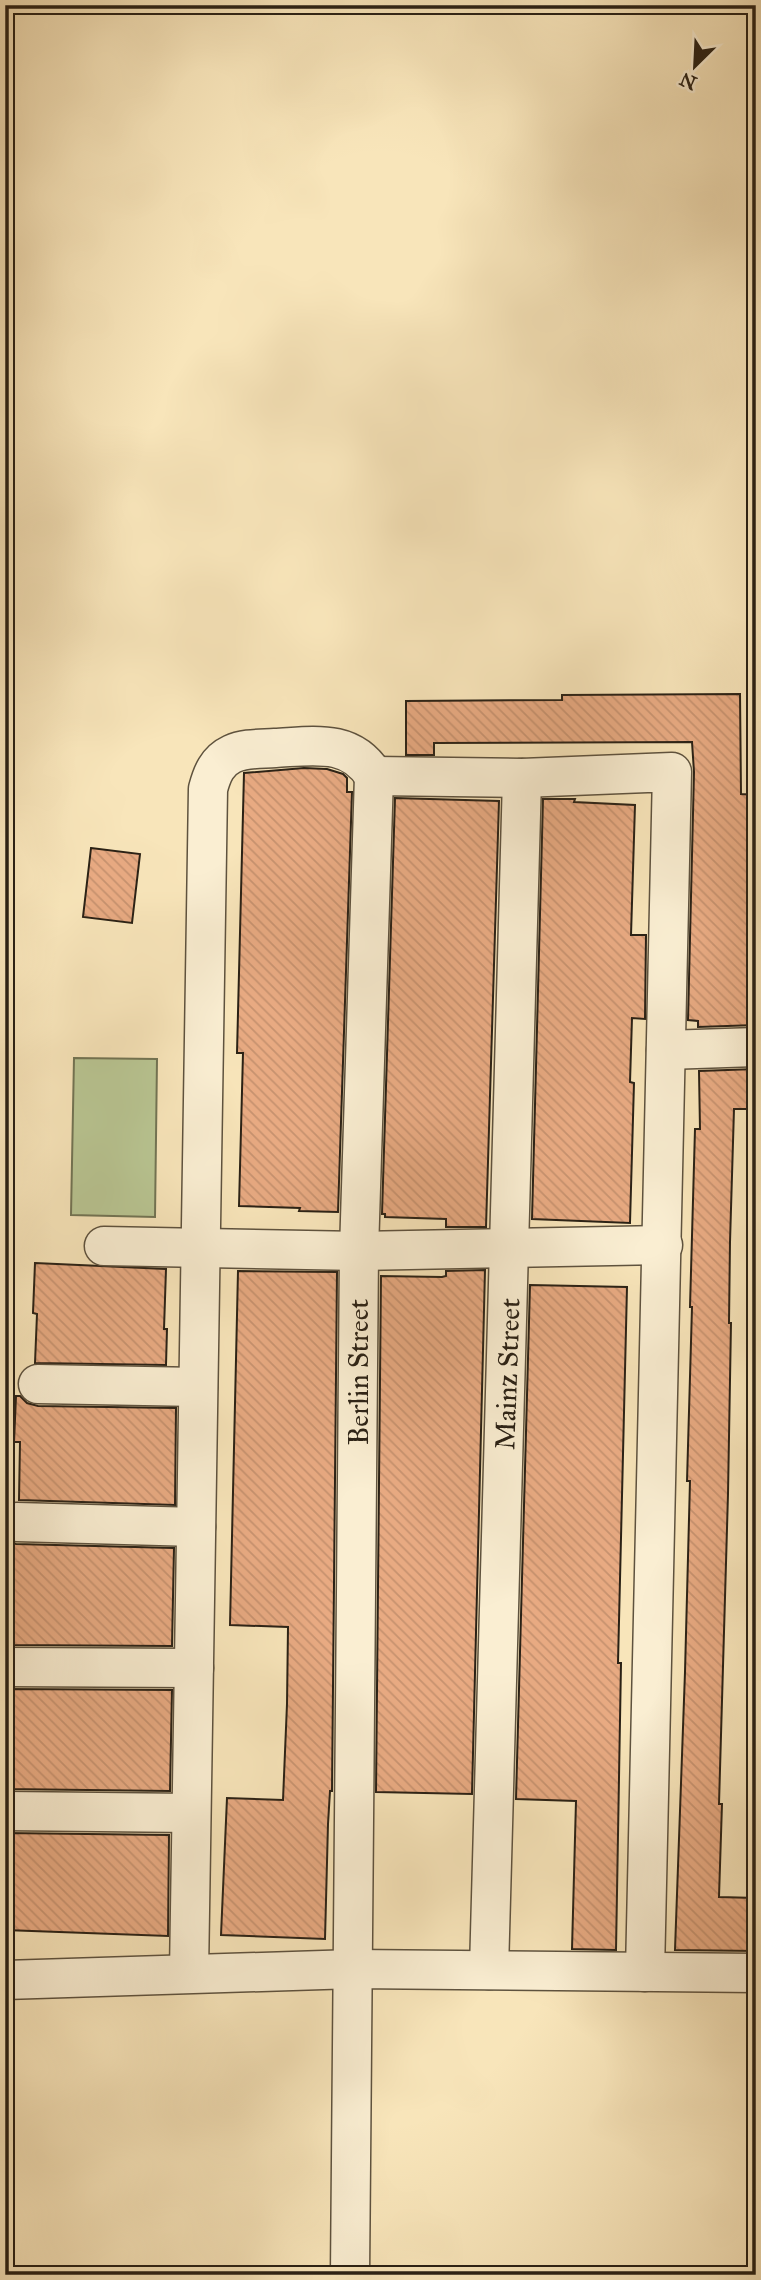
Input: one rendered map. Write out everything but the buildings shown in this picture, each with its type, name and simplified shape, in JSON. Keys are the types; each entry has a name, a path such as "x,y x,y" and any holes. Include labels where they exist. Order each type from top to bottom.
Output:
{"street":[{"path":"189,1973 208,789 212,774 220,761 232,753 249,749 330,746 366,762 374,776 522,778 672,772 645,1972"},
{"name":"Berlin Street","path":"350,2275 359,1251 374,776"},
{"name":"Mainz Street","path":"489,1970 522,778"},
{"path":"666,1050 756,1047"},
{"path":"104,1246 359,1251 663,1245"},
{"path":"38,1384 198,1387"},
{"path":"17,1522 196,1527"},
{"path":"5,1667 194,1668"},
{"path":"5,1811 191,1814"},
{"path":"5,1980 354,1969 756,1973"}],"green space":[{"path":"74,1058 157,1059 155,1217 71,1215"}]}
